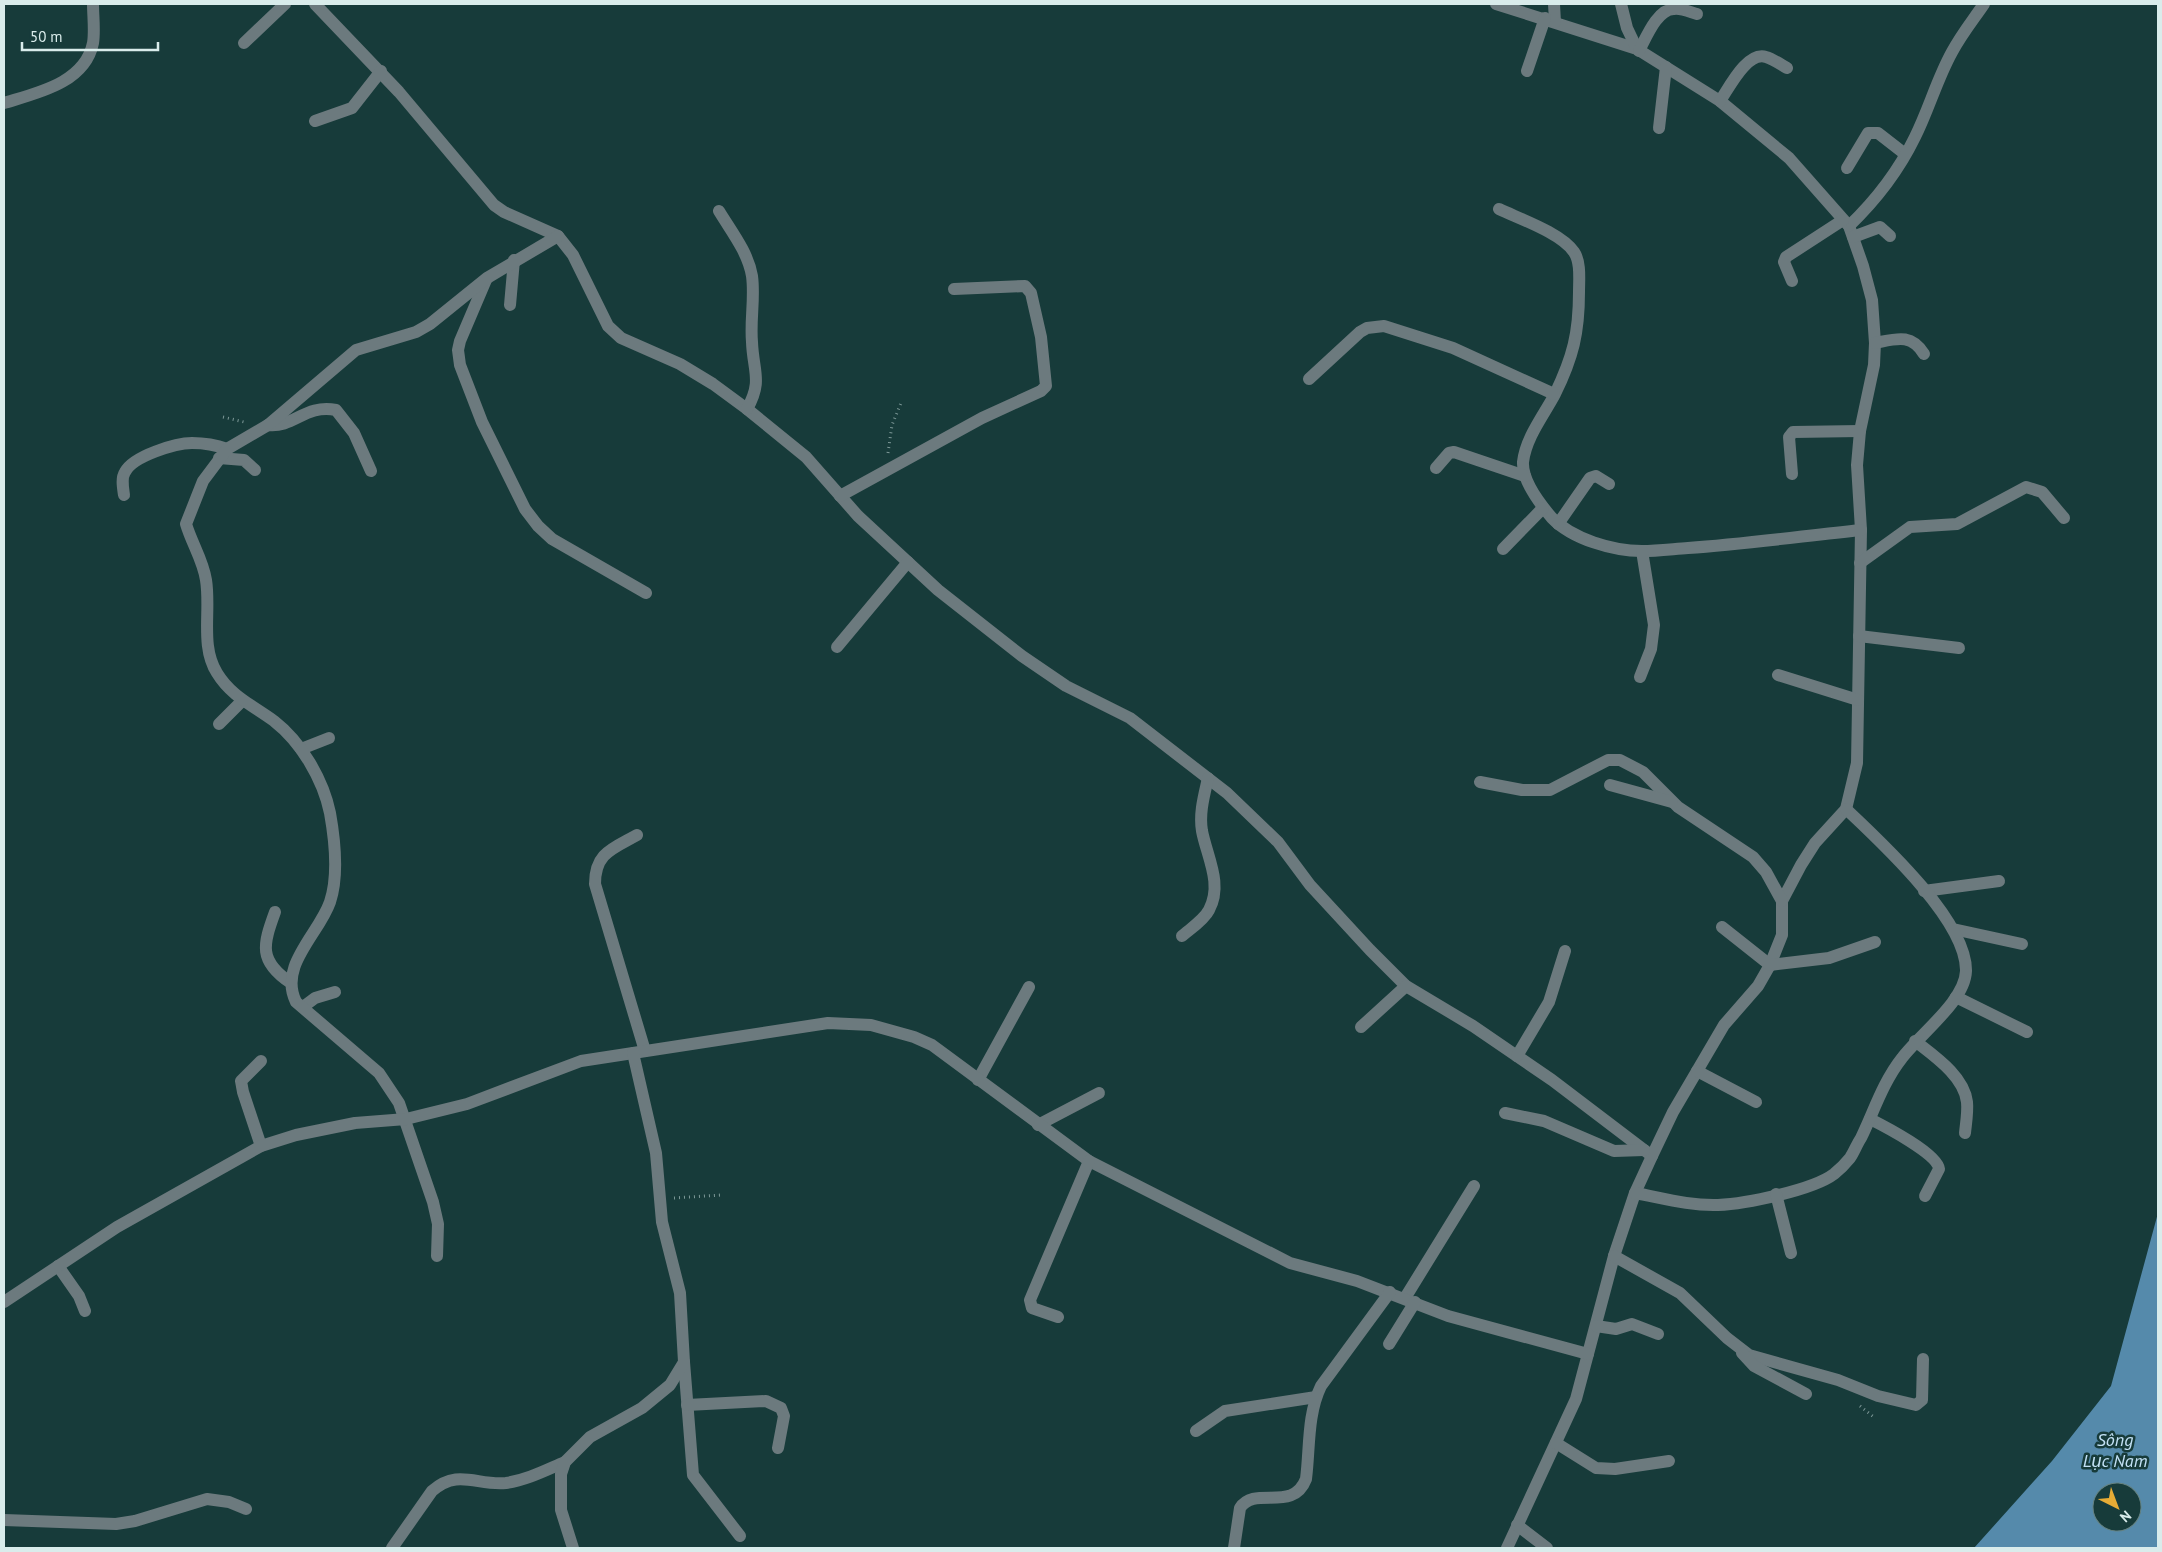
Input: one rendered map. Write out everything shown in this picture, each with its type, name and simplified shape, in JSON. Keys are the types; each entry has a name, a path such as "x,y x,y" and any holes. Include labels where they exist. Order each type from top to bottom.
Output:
{"street":[{"path":"4,103 50,88 76,72 93,43 93,4"},
{"path":"244,43 285,4"},
{"path":"315,4 381,71 494,205 504,212 558,236 573,255 608,326 621,338 680,364 713,384 747,409 806,457 858,516 938,590 1022,656 1066,686 1130,718 1208,778 1278,842 1310,885 1406,986 1517,1056 1602,1116 1648,1153"},
{"path":"1496,4 1638,50 1720,101 1789,158 1848,228 1872,300 1875,343 1872,382 1860,431 1857,465 1861,530 1856,763 1846,810 1816,843 1801,865 1782,901 1782,935 1758,986 1724,1025 1648,1153 1614,1256 1576,1399 1507,1548"},
{"path":"1527,71 1550,20 1554,4"},
{"path":"1621,4 1627,28 1638,50"},
{"path":"1848,228 1885,186 1905,154 1915,137 1931,95 1952,51 1984,4"},
{"path":"1638,50 1654,24 1667,10 1675,8 1697,14"},
{"path":"1720,101 1744,65 1751,59 1765,56 1787,68"},
{"path":"1658,128 1666,68"},
{"path":"315,121 352,108 381,71"},
{"path":"1847,168 1868,133 1878,133 1905,154"},
{"path":"1499,209 1564,241 1575,253 1579,272 1579,324 1572,354 1554,394 1538,420 1525,452 1523,463 1525,476 1543,508 1558,524 1589,540 1623,549 1642,551 1731,545 1861,530"},
{"path":"719,211 742,248 752,275 752,343 758,374 757,387 747,409"},
{"path":"1792,281 1784,262 1786,257 1848,228 1880,227 1890,236"},
{"path":"437,1256 438,1224 434,1202 399,1103 379,1073 296,1002 292,994 293,972 308,940 329,904 334,882 335,857 330,811 315,772 287,731 231,692 216,672 208,653 207,582 203,564 186,524 203,481 223,453 268,425 323,380 348,356 356,350 416,332 430,324 487,278 514,260 558,236"},
{"path":"510,305 514,260"},
{"path":"487,278 460,341 458,350 460,365 482,422 525,509 538,526 552,539 646,593"},
{"path":"840,496 982,418 1041,391 1046,386 1041,337 1031,293 1028,289 1025,286 954,289"},
{"path":"1309,379 1360,332 1367,328 1384,326 1471,354 1554,394"},
{"path":"1875,343 1906,340 1914,342 1924,354"},
{"path":"268,425 284,424 316,409 336,410 354,433 371,470"},
{"path":"1792,474 1789,437 1792,432 1860,431"},
{"path":"124,495 125,470 142,458 169,447 191,443 212,444 223,453 244,460 255,470"},
{"path":"1436,468 1449,453 1454,452 1525,476"},
{"path":"1558,524 1590,478 1596,476 1609,484"},
{"path":"1860,563 1910,527 1958,524 2026,487 2042,492 2064,518"},
{"path":"1503,549 1543,508"},
{"path":"1640,677 1651,649 1654,625 1642,551"},
{"path":"837,647 908,562"},
{"path":"1859,636 1959,648"},
{"path":"1778,675 1858,700"},
{"path":"218,724 242,701"},
{"path":"301,749 329,738"},
{"path":"1480,782 1522,790 1550,790 1608,760 1615,759 1643,772 1672,802 1753,857 1766,872 1782,901"},
{"path":"1182,936 1209,912 1214,898 1215,887 1202,831 1201,811 1208,778"},
{"path":"1610,785 1672,802"},
{"path":"1635,1193 1686,1203 1716,1205 1744,1203 1814,1184 1834,1174 1851,1157 1870,1119 1886,1080 1915,1041 1956,997 1963,986 1966,970 1962,950 1952,929 1924,891 1902,866 1846,810"},
{"path":"637,835 607,853 598,861 595,884 639,1052 656,1153 662,1222 680,1293 693,1475 740,1536"},
{"path":"1924,891 1999,881"},
{"path":"276,912 265,940 265,950 278,974 291,983"},
{"path":"1722,927 1770,964 1829,958 1875,942"},
{"path":"1952,929 2022,944"},
{"path":"1517,1056 1548,1002 1565,951"},
{"path":"1361,1027 1406,986"},
{"path":"978,1080 1029,987"},
{"path":"303,1007 315,998 335,992"},
{"path":"1956,997 2027,1032"},
{"path":"4,1302 117,1227 261,1146 355,1123 406,1119 474,1102 581,1061 828,1023 870,1025 914,1037 932,1045 1038,1126 1089,1160 1290,1263 1390,1292 1448,1316 1588,1354"},
{"path":"1915,1041 1949,1069 1962,1086 1967,1101 1965,1133"},
{"path":"261,1061 241,1081 261,1146"},
{"path":"1697,1071 1756,1102"},
{"path":"1038,1126 1099,1093"},
{"path":"1505,1113 1544,1121 1614,1151 1648,1153"},
{"path":"1870,1119 1911,1143 1936,1162 1938,1169 1925,1196"},
{"path":"1058,1317 1032,1308 1030,1300 1089,1160"},
{"path":"1389,1344 1410,1300 1474,1186"},
{"path":"1776,1194 1791,1253"},
{"path":"1614,1256 1680,1293 1739,1348 1754,1366 1806,1394"},
{"path":"58,1266 79,1296 85,1311"},
{"path":"1234,1548 1240,1508 1243,1503 1251,1500 1294,1496 1302,1489 1308,1466 1312,1408 1316,1397 1321,1386 1390,1292"},
{"path":"1596,1326 1614,1329 1632,1324 1658,1334"},
{"path":"1739,1348 1762,1359 1838,1380 1878,1396 1910,1405 1916,1405 1922,1400 1923,1359"},
{"path":"392,1548 432,1491 440,1484 460,1478 505,1483 523,1479 565,1462 590,1437 642,1408 680,1372 684,1362"},
{"path":"1196,1431 1226,1411 1316,1397"},
{"path":"687,1405 766,1401 774,1404 781,1408 784,1416 778,1448"},
{"path":"1556,1443 1596,1468 1615,1469 1669,1461"},
{"path":"565,1462 561,1474 561,1510 573,1548"},
{"path":"4,1520 116,1524 135,1521 207,1499 229,1502 246,1509"},
{"path":"1517,1525 1547,1548"}],"path":[{"path":"888,471 892,425 901,403"},
{"path":"660,1200 721,1195"}],"water":[{"name":"Sông Lục Nam","path":"2158,1213 2158,1548 1974,1548 2052,1461 2111,1386"}]}
